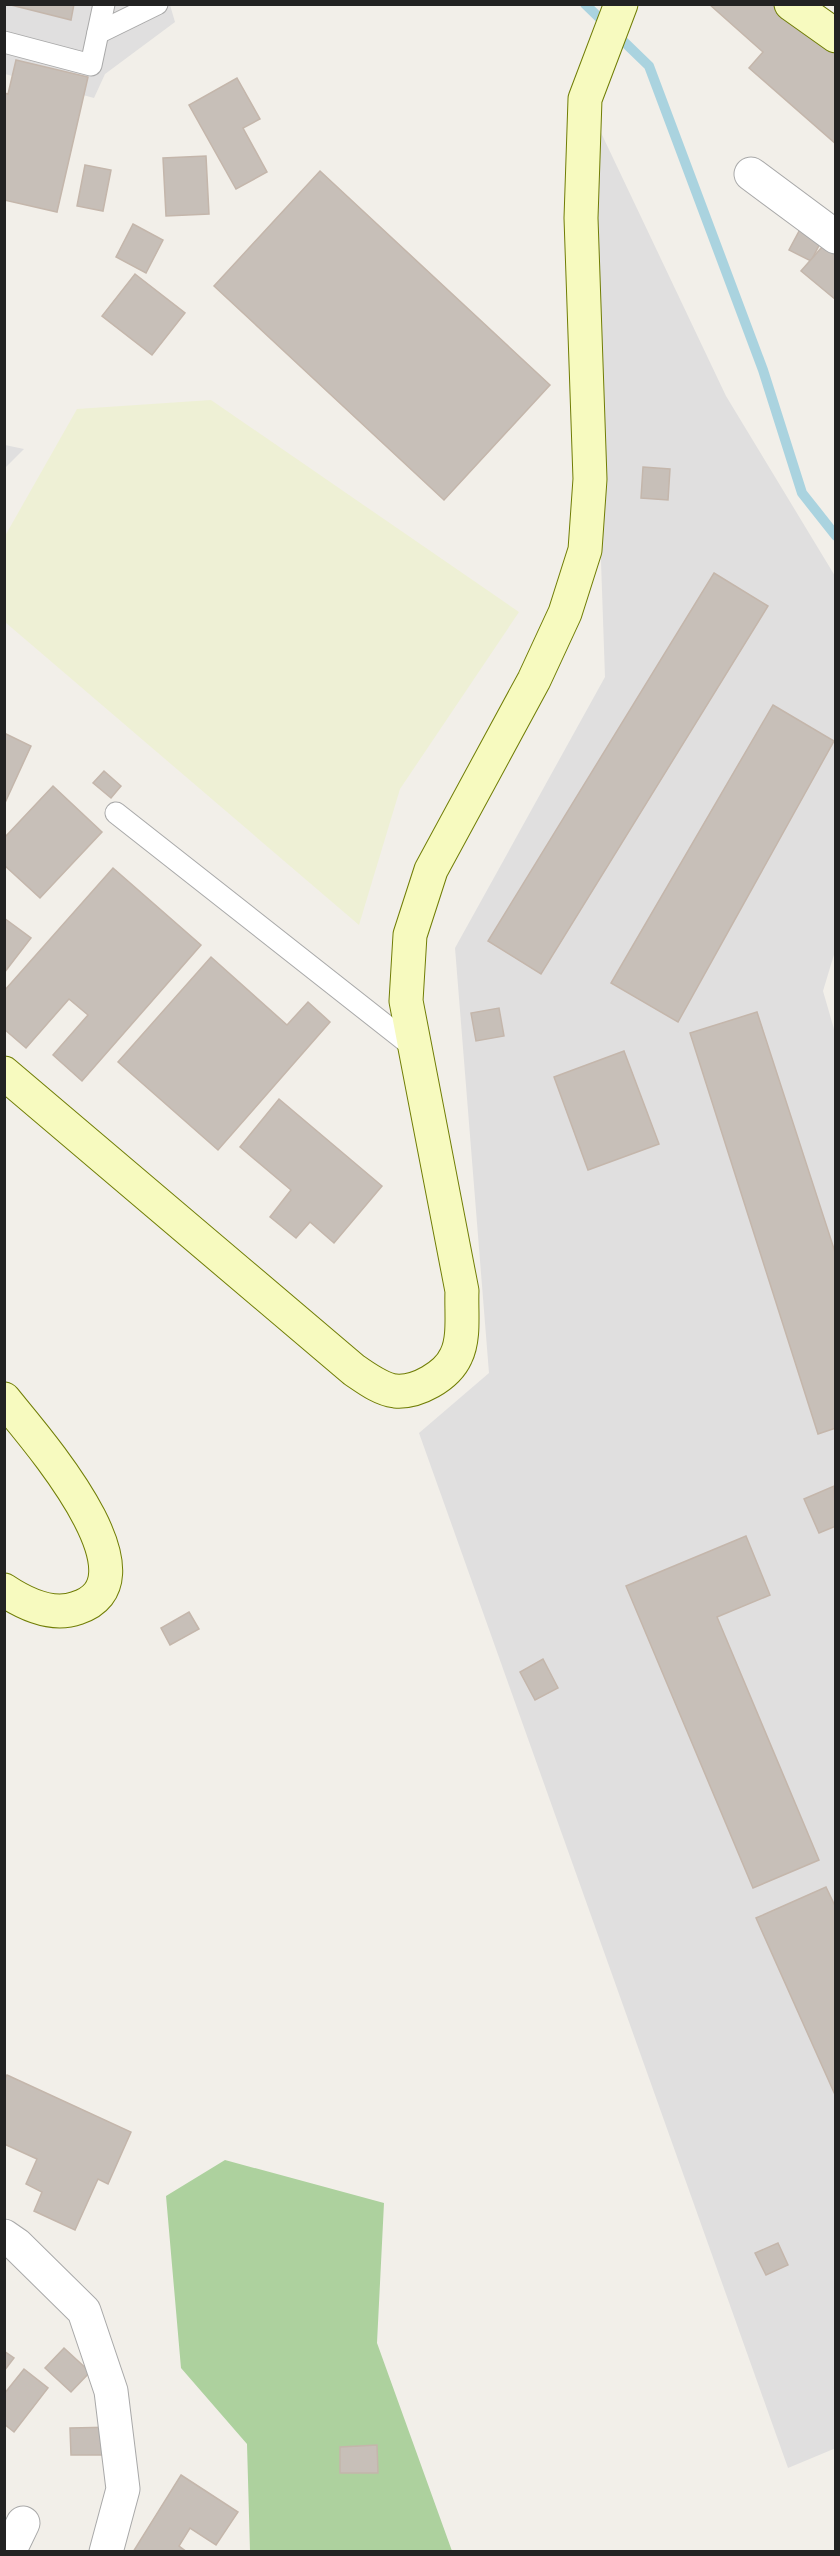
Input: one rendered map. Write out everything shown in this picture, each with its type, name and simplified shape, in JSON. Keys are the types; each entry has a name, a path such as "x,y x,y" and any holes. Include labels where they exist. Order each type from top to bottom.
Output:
{"main road":[{"path":"4,1073 354,1370 374,1384 394,1391 429,1382 442,1373 457,1355 461,1333 462,1291 406,1001 410,935 431,870 534,680 565,613 585,550 590,479 581,218 585,99 621,4"},
{"path":"790,4 836,36"},
{"path":"4,1399 76,1493 92,1521 106,1563 104,1581 99,1594 89,1604 75,1609 44,1609 20,1601 4,1590"}],"street":[{"path":"750,174 836,237"},
{"path":"4,2236 17,2245 84,2311 111,2391 123,2489 106,2552"}],"lane":[{"path":"4,42 91,65 105,4"},
{"path":"98,33 157,4"},
{"path":"116,813 417,1051"}],"shaded area":[{"path":"4,5 170,5 175,22 105,74 94,98 5,74"},
{"path":"585,99 726,396 835,576 836,948 823,991 836,1036 836,2448 788,2468 419,1433 489,1373 455,948 605,677"},
{"path":"4,445 24,449 5,468"}],"green space":[{"path":"211,400 519,612 400,789 359,925 5,622 5,536 77,409"},
{"path":"225,2160 384,2203 377,2343 452,2551 250,2551 247,2444 181,2368 166,2196"}],"building":[{"path":"7,4 74,4 71,20"},
{"path":"709,4 805,4 836,31 836,144 749,68 763,52"},
{"path":"16,60 88,77 57,212 4,200 4,93 8,94"},
{"path":"237,78 260,119 243,128 267,172 236,189 189,105"},
{"path":"206,156 209,214 166,216 163,158"},
{"path":"85,165 111,170 103,211 77,206"},
{"path":"320,171 550,385 444,500 214,286"},
{"path":"805,220 827,230 811,261 789,250"},
{"path":"133,224 163,240 146,273 116,257"},
{"path":"836,231 836,300 801,271"},
{"path":"135,274 185,313 152,355 102,316"},
{"path":"643,467 670,469 668,500 641,498"},
{"path":"714,573 768,606 541,974 488,941"},
{"path":"773,705 834,741 678,1022 611,983"},
{"path":"4,733 31,746 4,805"},
{"path":"104,771 121,786 111,798 93,783"},
{"path":"53,786 102,832 40,898 4,865 4,838"},
{"path":"113,868 201,945 82,1081 53,1055 88,1015 69,999 26,1048 4,1029 4,991"},
{"path":"4,918 31,938 4,973"},
{"path":"211,957 287,1025 308,1002 330,1022 218,1150 118,1062"},
{"path":"499,1008 504,1036 476,1041 471,1013"},
{"path":"757,1012 836,1255 836,1428 818,1434 690,1033"},
{"path":"624,1051 659,1144 588,1170 554,1077"},
{"path":"279,1099 382,1186 334,1243 310,1222 296,1238 270,1217 291,1190 240,1147"},
{"path":"834,1486 836,1526 819,1533 804,1499"},
{"path":"746,1536 770,1595 717,1617 819,1860 753,1888 626,1586"},
{"path":"189,1612 199,1629 170,1645 161,1628"},
{"path":"543,1659 558,1688 535,1700 520,1672"},
{"path":"826,1887 836,1908 836,2097 756,1918"},
{"path":"7,2075 131,2132 108,2184 98,2179 75,2230 34,2211 42,2192 26,2184 37,2159 4,2144 4,2081"},
{"path":"778,2243 788,2265 766,2275 755,2253"},
{"path":"64,2348 90,2372 71,2392 45,2368"},
{"path":"4,2351 14,2358 4,2371"},
{"path":"24,2369 48,2388 14,2432 4,2424 4,2394"},
{"path":"117,2427 117,2455 71,2455 70,2428"},
{"path":"377,2445 378,2473 340,2473 340,2447"},
{"path":"181,2475 238,2512 216,2545 190,2528 179,2546 187,2552 133,2552"}],"waterway":[{"path":"585,4 649,66 763,370 802,493 836,536"}]}
